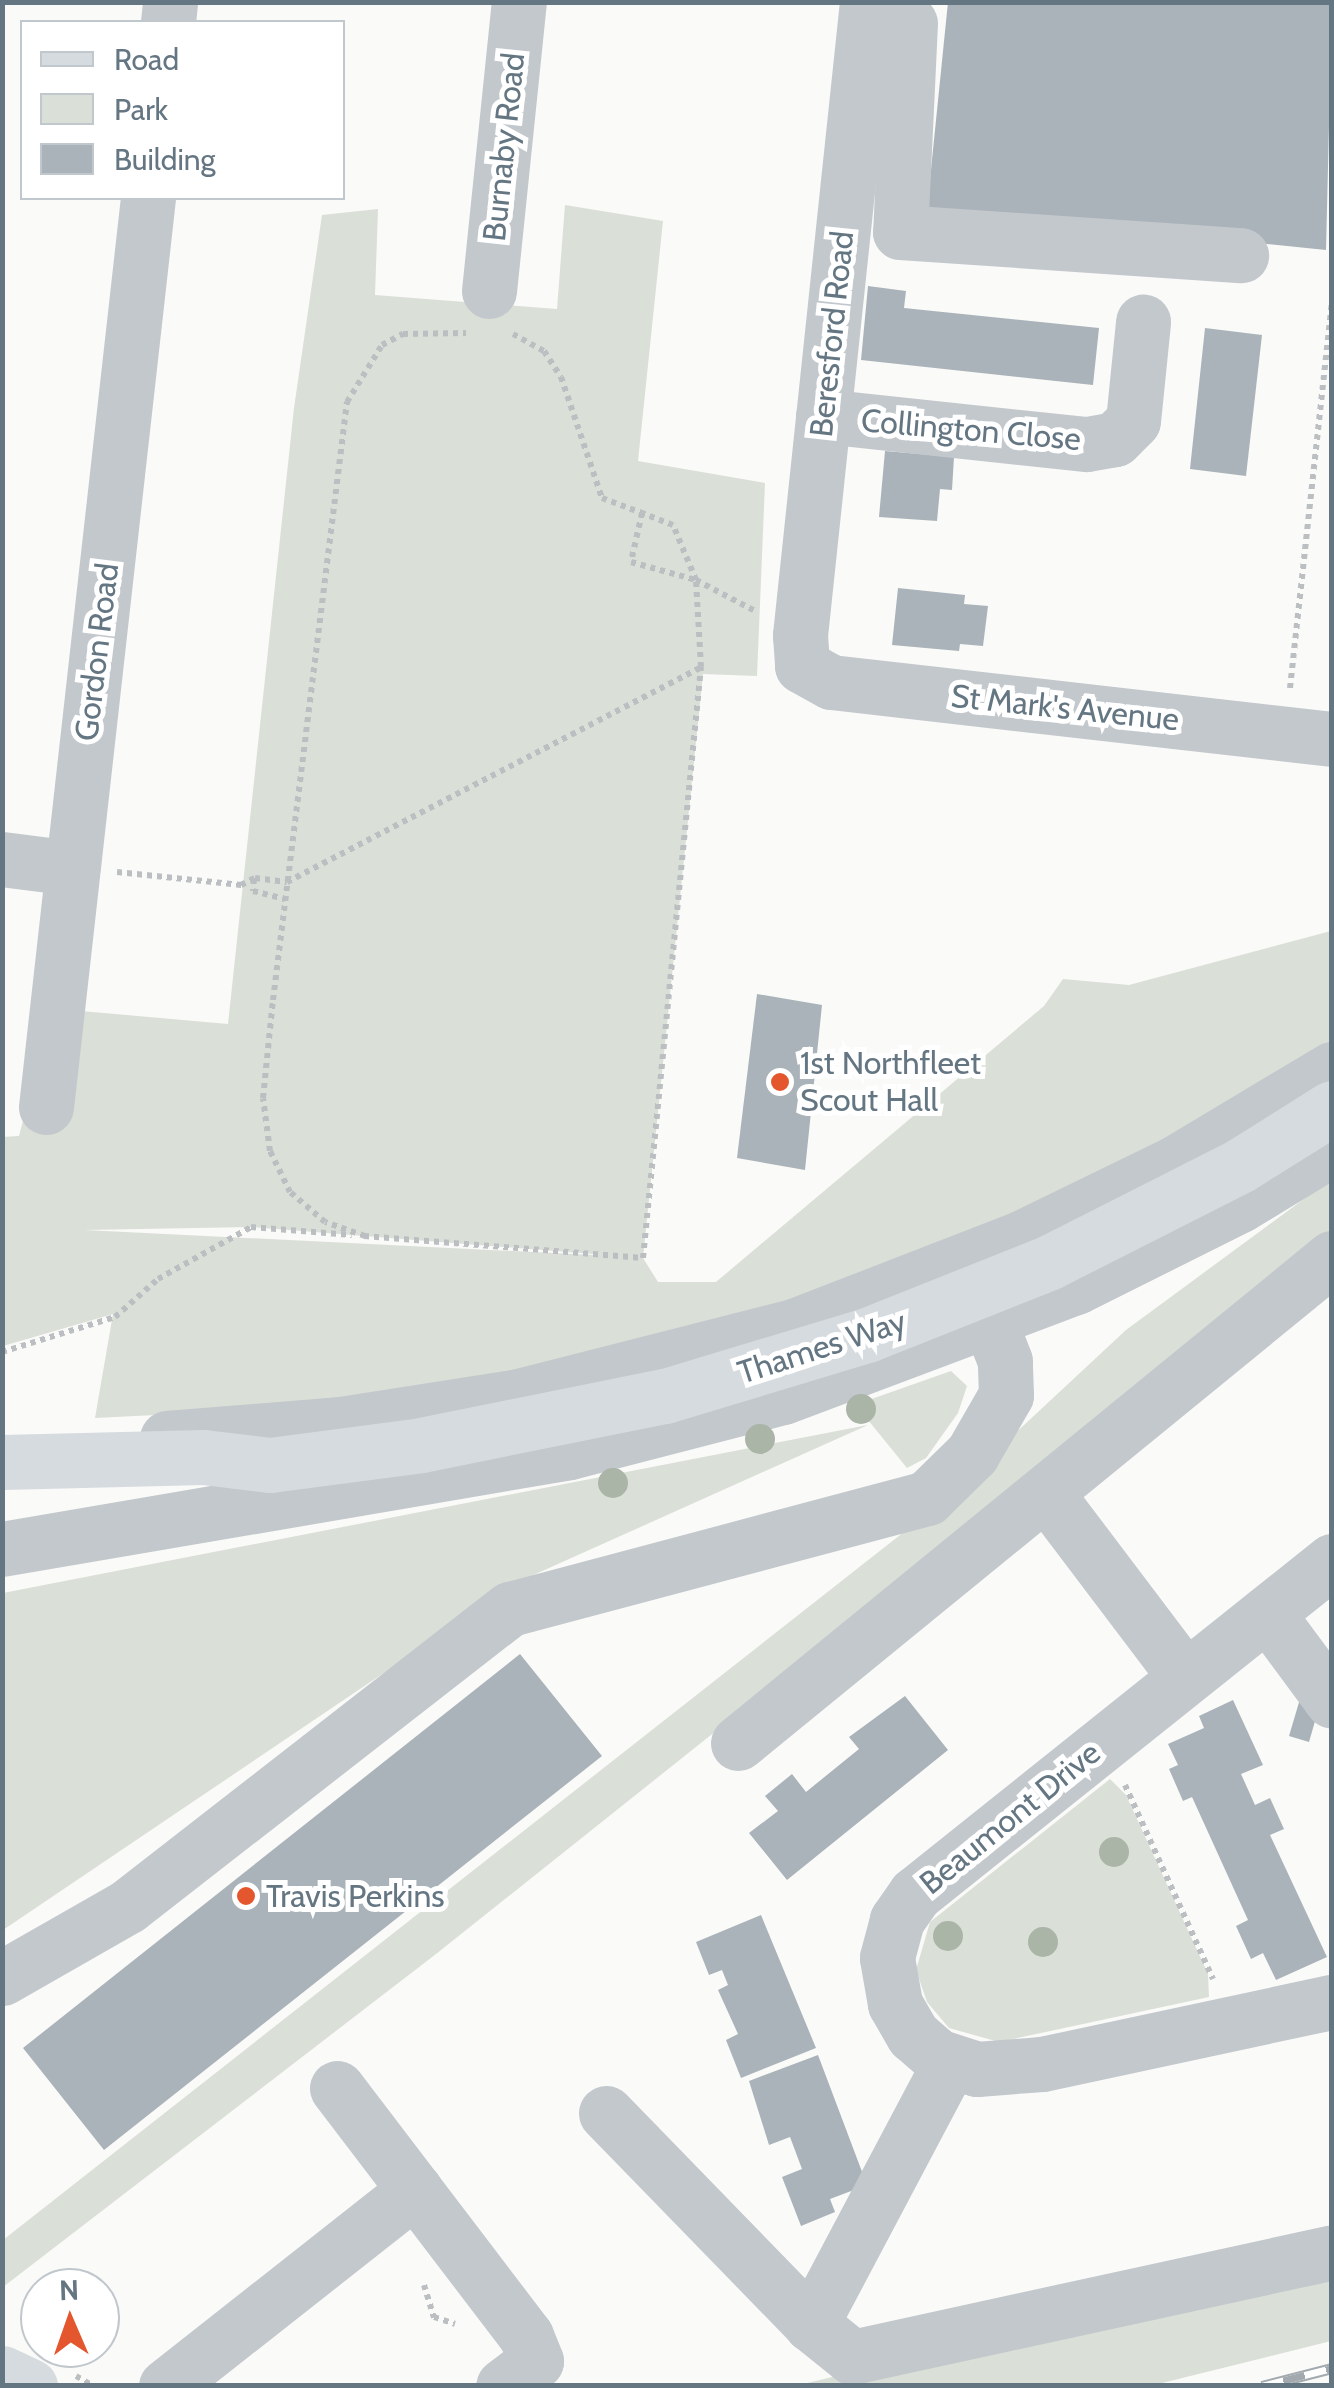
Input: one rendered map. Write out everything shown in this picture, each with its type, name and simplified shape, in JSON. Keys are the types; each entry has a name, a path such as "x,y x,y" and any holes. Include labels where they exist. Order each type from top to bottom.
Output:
{"main road":[{"name":"Thames Way","path":"2,1494 227,1482 270,1465 422,1445 632,1404 985,1307 1332,1108"},
{"name":"Thames Way","path":"25,1461 203,1457 270,1465"},
{"path":"2,2373 30,2386"}],"street":[{"name":"Burnaby Road","path":"489,319 519,2"},
{"name":"Beresford Road","path":"801,650 845,210 889,13"},
{"path":"889,13 900,232 1241,256"},
{"name":"Gordon Road","path":"46,1106 148,200"},
{"path":"845,210 901,213"},
{"name":"Collington Close","path":"824,416 1087,444 1114,439 1133,421 1143,322"},
{"name":"St Mark's Avenue","path":"801,650 832,682 1308,736"},
{"path":"2,859 72,868"},
{"path":"2,1494 25,1461 96,1442 277,1431 519,1396 794,1326 1021,1238 1172,1164 1332,1069"},
{"path":"2,1549 626,1441 783,1398 985,1307 1200,1226 1332,1149"},
{"path":"738,1743 1332,1258"},
{"path":"2,1978 128,1906 510,1609 928,1498 972,1454 1004,1401 1007,1371 985,1307"},
{"path":"1046,1493 1185,1677"},
{"name":"Beaumont Drive","path":"950,2062 917,2040 892,1995 887,1954 905,1905 1332,1561"},
{"path":"1266,1612 1332,1701"},
{"path":"811,2324 950,2062 1011,2070 1332,2002"},
{"path":"337,2088 526,2336 532,2378"},
{"path":"606,2112 811,2324 852,2357 1332,2252"},
{"path":"166,2386 415,2190"}],"path":[{"path":"1308,736 1332,302"},
{"path":"2,1352 115,1317 158,1279 251,1228 643,1258 701,667 696,580 673,525 602,498 562,377 544,352 489,319 403,334 382,345 347,402 287,882 264,1129 290,1192 325,1222 365,1236"},
{"path":"642,513 631,562 696,580 801,650"},
{"path":"72,868 240,885 254,878 287,882 701,667"},
{"path":"254,878 253,891 286,899"},
{"path":"1119,1773 1216,1987"}],"green space":[{"path":"565,205 663,221 638,461 765,483 757,676 703,674 643,1258 658,1282 716,1282 1044,1006 1063,979 1129,985 1331,931 1331,1046 1108,1185 627,1362 295,1408 95,1418 113,1314 3,1346 2,1137 19,1136 26,1109 81,1011 228,1024 294,408 322,215 378,209 375,295 557,309","holes":["251,1227 594,1255 84,1230"]},
{"path":"1331,1179 1331,1241 436,1954 28,2268 20,2268 20,2274 3,2287 3,2240 937,1506 1126,1330"},
{"path":"951,1371 967,1386 958,1413 926,1458 907,1468 868,1420 863,1402"},
{"path":"868,1425 520,1581 3,1930 3,1593"},
{"path":"1110,1779 1126,1795 1208,1974 1209,1997 999,2042 949,2028 927,2002 916,1970 930,1922"},
{"path":"1331,2256 1331,2341 1154,2385 795,2386"}],"building":[{"path":"948,2 1332,2 1326,250 927,209"},
{"path":"868,286 906,291 904,308 1099,328 1093,385 861,360"},
{"path":"1205,328 1262,335 1246,476 1190,469"},
{"path":"885,451 954,457 952,490 940,489 937,521 879,517"},
{"path":"898,588 965,595 964,604 988,606 983,646 960,644 959,651 892,645"},
{"name":"1st Northfleet Scout Hall","path":"757,994 822,1005 805,1170 737,1158"},
{"path":"520,1654 602,1756 104,2150 23,2048"},
{"path":"905,1696 948,1750 787,1880 749,1833 778,1811 765,1796 792,1774 806,1792 859,1749 849,1737"},
{"path":"1300,1699 1320,1704 1309,1742 1289,1736"},
{"path":"1233,1700 1263,1765 1241,1774 1255,1805 1270,1798 1284,1829 1270,1835 1327,1957 1276,1980 1263,1953 1251,1959 1236,1926 1248,1920 1192,1797 1183,1801 1169,1769 1178,1765 1168,1744 1204,1728 1199,1716"},
{"path":"761,1915 816,2048 741,2078 726,2040 738,2034 718,1990 728,1985 722,1970 709,1975 696,1942"},
{"path":"818,2055 867,2185 830,2199 835,2212 801,2226 782,2177 802,2169 790,2137 769,2145 749,2081"}],"railway":[{"path":"1262,2386 1332,2368"}],"place":[{"name":"1st Northfleet Scout Hall","path":"780,1082"},
{"name":"Travis Perkins","path":"246,1896"}]}
